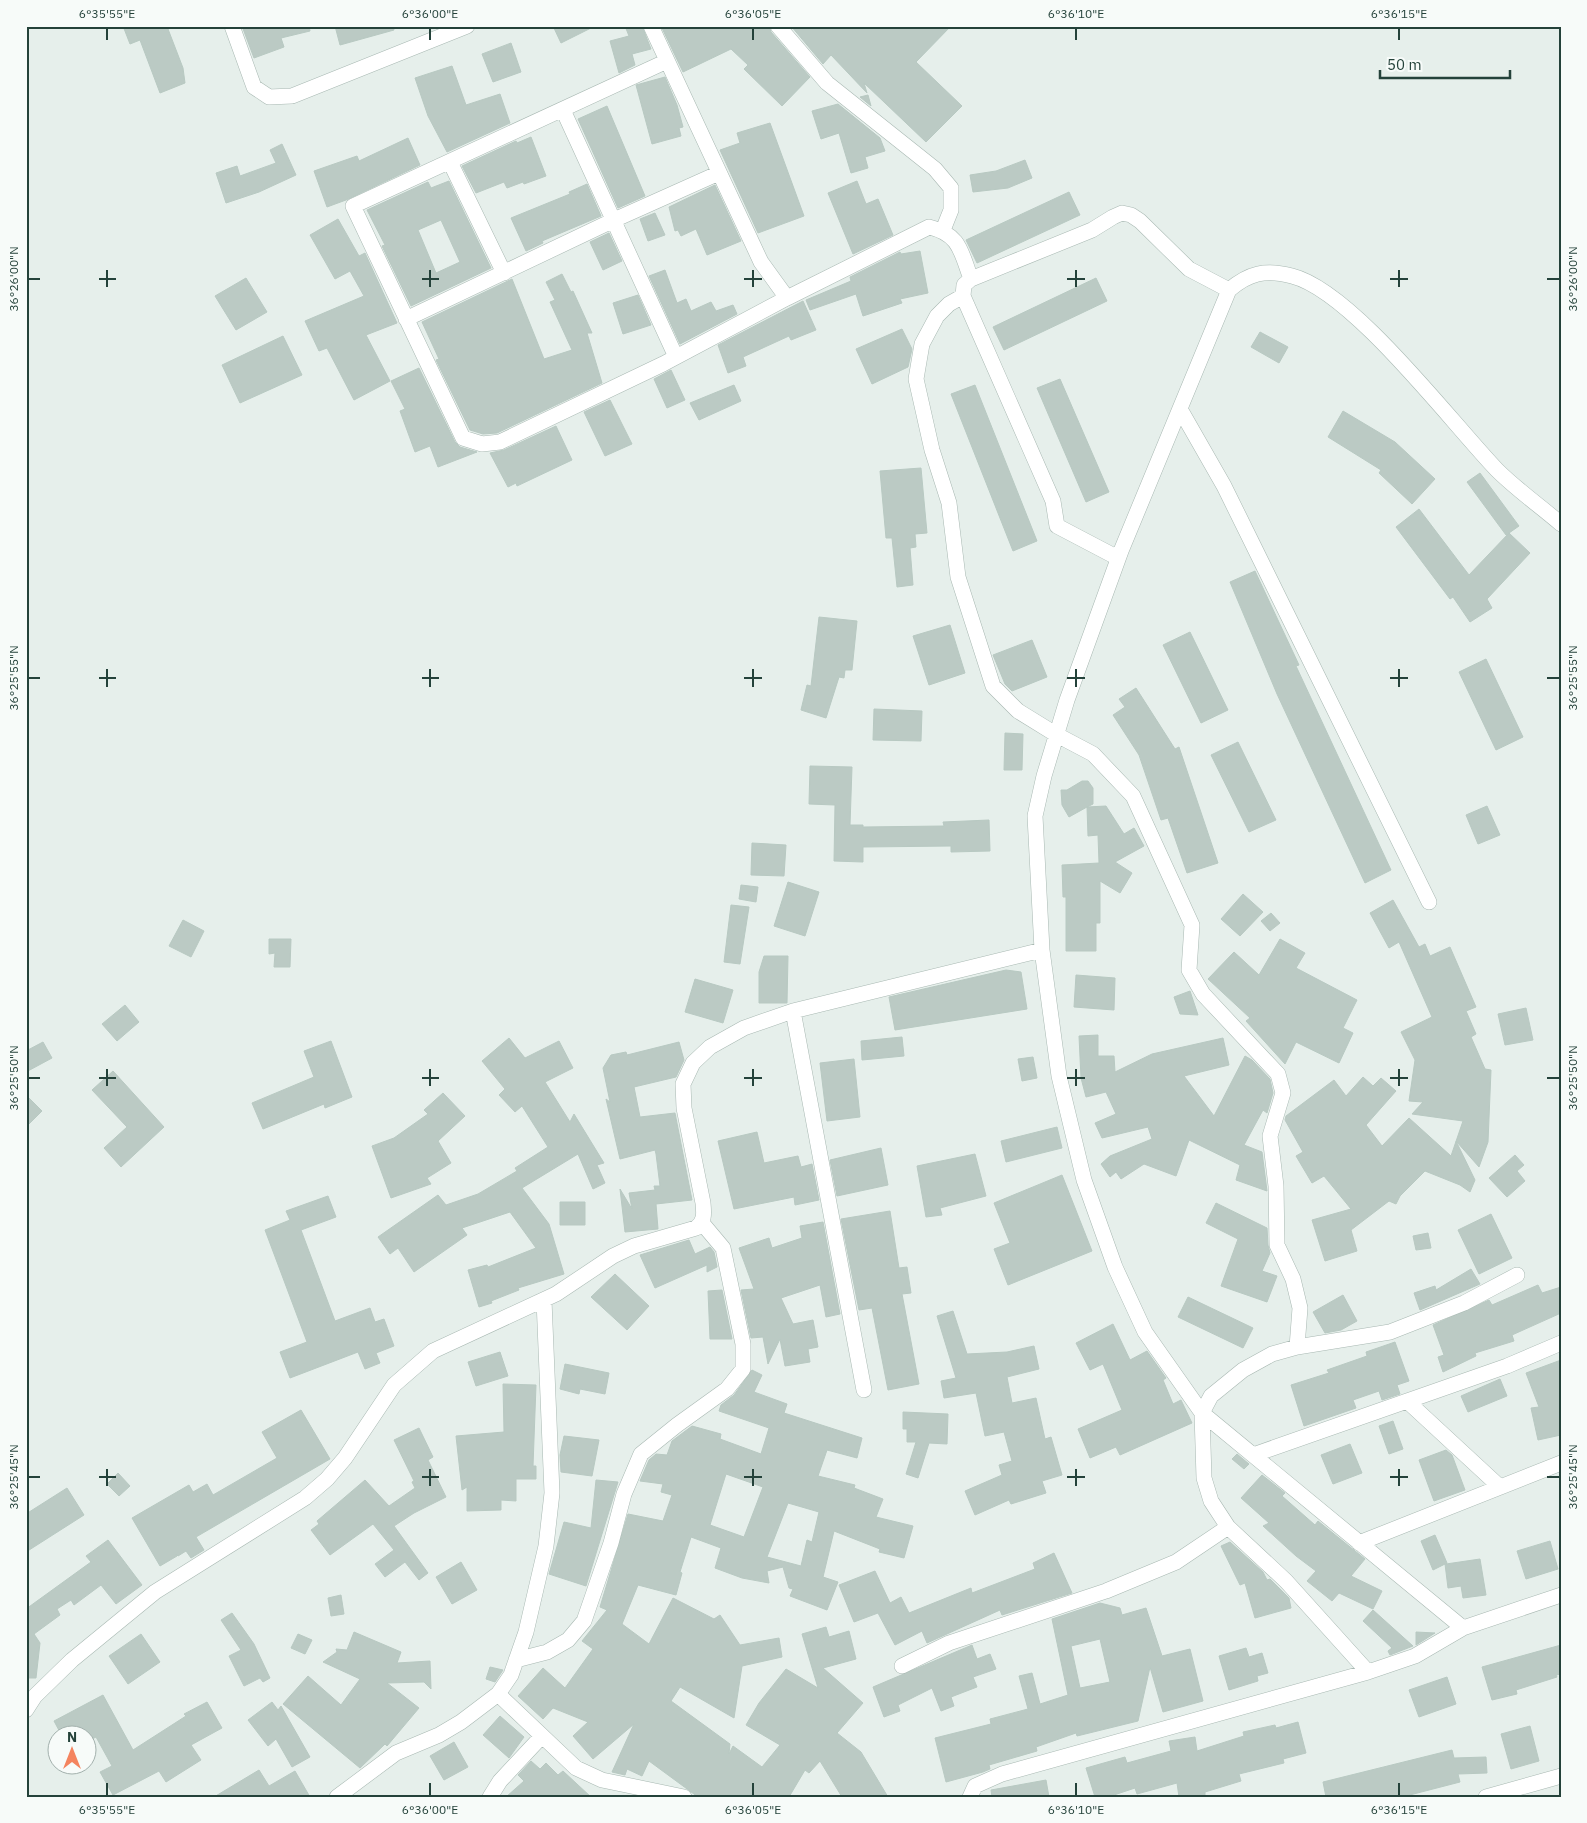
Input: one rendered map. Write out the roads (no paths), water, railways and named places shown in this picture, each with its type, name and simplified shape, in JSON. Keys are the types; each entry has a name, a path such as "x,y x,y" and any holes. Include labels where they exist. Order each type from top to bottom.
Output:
{"street":[{"path":"232,26 254,86 269,97 292,96 467,26"},
{"path":"651,26 761,262 787,298"},
{"path":"778,26 827,83 936,168 951,188 951,210 943,230"},
{"path":"667,61 353,206 463,438 482,444 500,442 676,357 787,298 929,227 943,230 957,242 971,279"},
{"path":"564,110 676,357"},
{"path":"450,162 504,273"},
{"path":"406,319 614,220 720,173"},
{"path":"1118,558 1057,526 1053,501 963,296 964,285 971,279 1092,230 1122,213 1131,214 1140,221 1189,269 1229,290"},
{"path":"1463,1628 1202,1413 1145,1332 1115,1267 1084,1180 1059,1076 1042,950 1035,816 1057,735 1118,558 1229,290 1244,278 1267,272 1293,276 1322,290 1374,334 1499,471 1561,524"},
{"path":"963,296 949,304 937,316 922,344 916,379 932,450 949,502 958,577 993,686 1018,711 1093,754 1133,796 1192,925 1189,970 1203,994 1278,1074 1283,1094 1270,1136 1276,1186 1277,1245 1293,1279 1300,1308 1297,1347"},
{"path":"1180,409 1224,486 1429,902"},
{"path":"26,1710 35,1696 72,1660 155,1592 305,1498 327,1479 345,1458 394,1386 433,1351 544,1300 613,1256 634,1246 696,1228 702,1224 703,1203 684,1108 683,1084 693,1063 710,1046 744,1028 793,1011 1042,950"},
{"path":"793,1011 864,1390"},
{"path":"516,1660 547,1652 568,1640 584,1621 611,1542 624,1494 641,1454 727,1389 742,1369 742,1344 724,1248 702,1224"},
{"path":"1368,1672 1286,1581 1228,1527 1211,1501 1204,1478 1202,1413 1211,1396 1242,1370 1272,1354 1297,1347 1390,1332 1464,1303 1517,1275"},
{"path":"337,1797 396,1753 454,1726 498,1694 511,1675 526,1632 546,1546 552,1493 544,1300"},
{"path":"1252,1455 1507,1366 1561,1343"},
{"path":"1407,1401 1500,1487"},
{"path":"1359,1543 1561,1463"},
{"path":"902,1666 949,1644 1106,1591 1176,1562 1228,1527"},
{"path":"970,1797 975,1786 1002,1774 1368,1672 1415,1656 1463,1628 1561,1595"},
{"path":"498,1694 576,1768 602,1780 684,1797"},
{"path":"490,1797 500,1781 542,1736"},
{"path":"1486,1797 1561,1776"}]}
